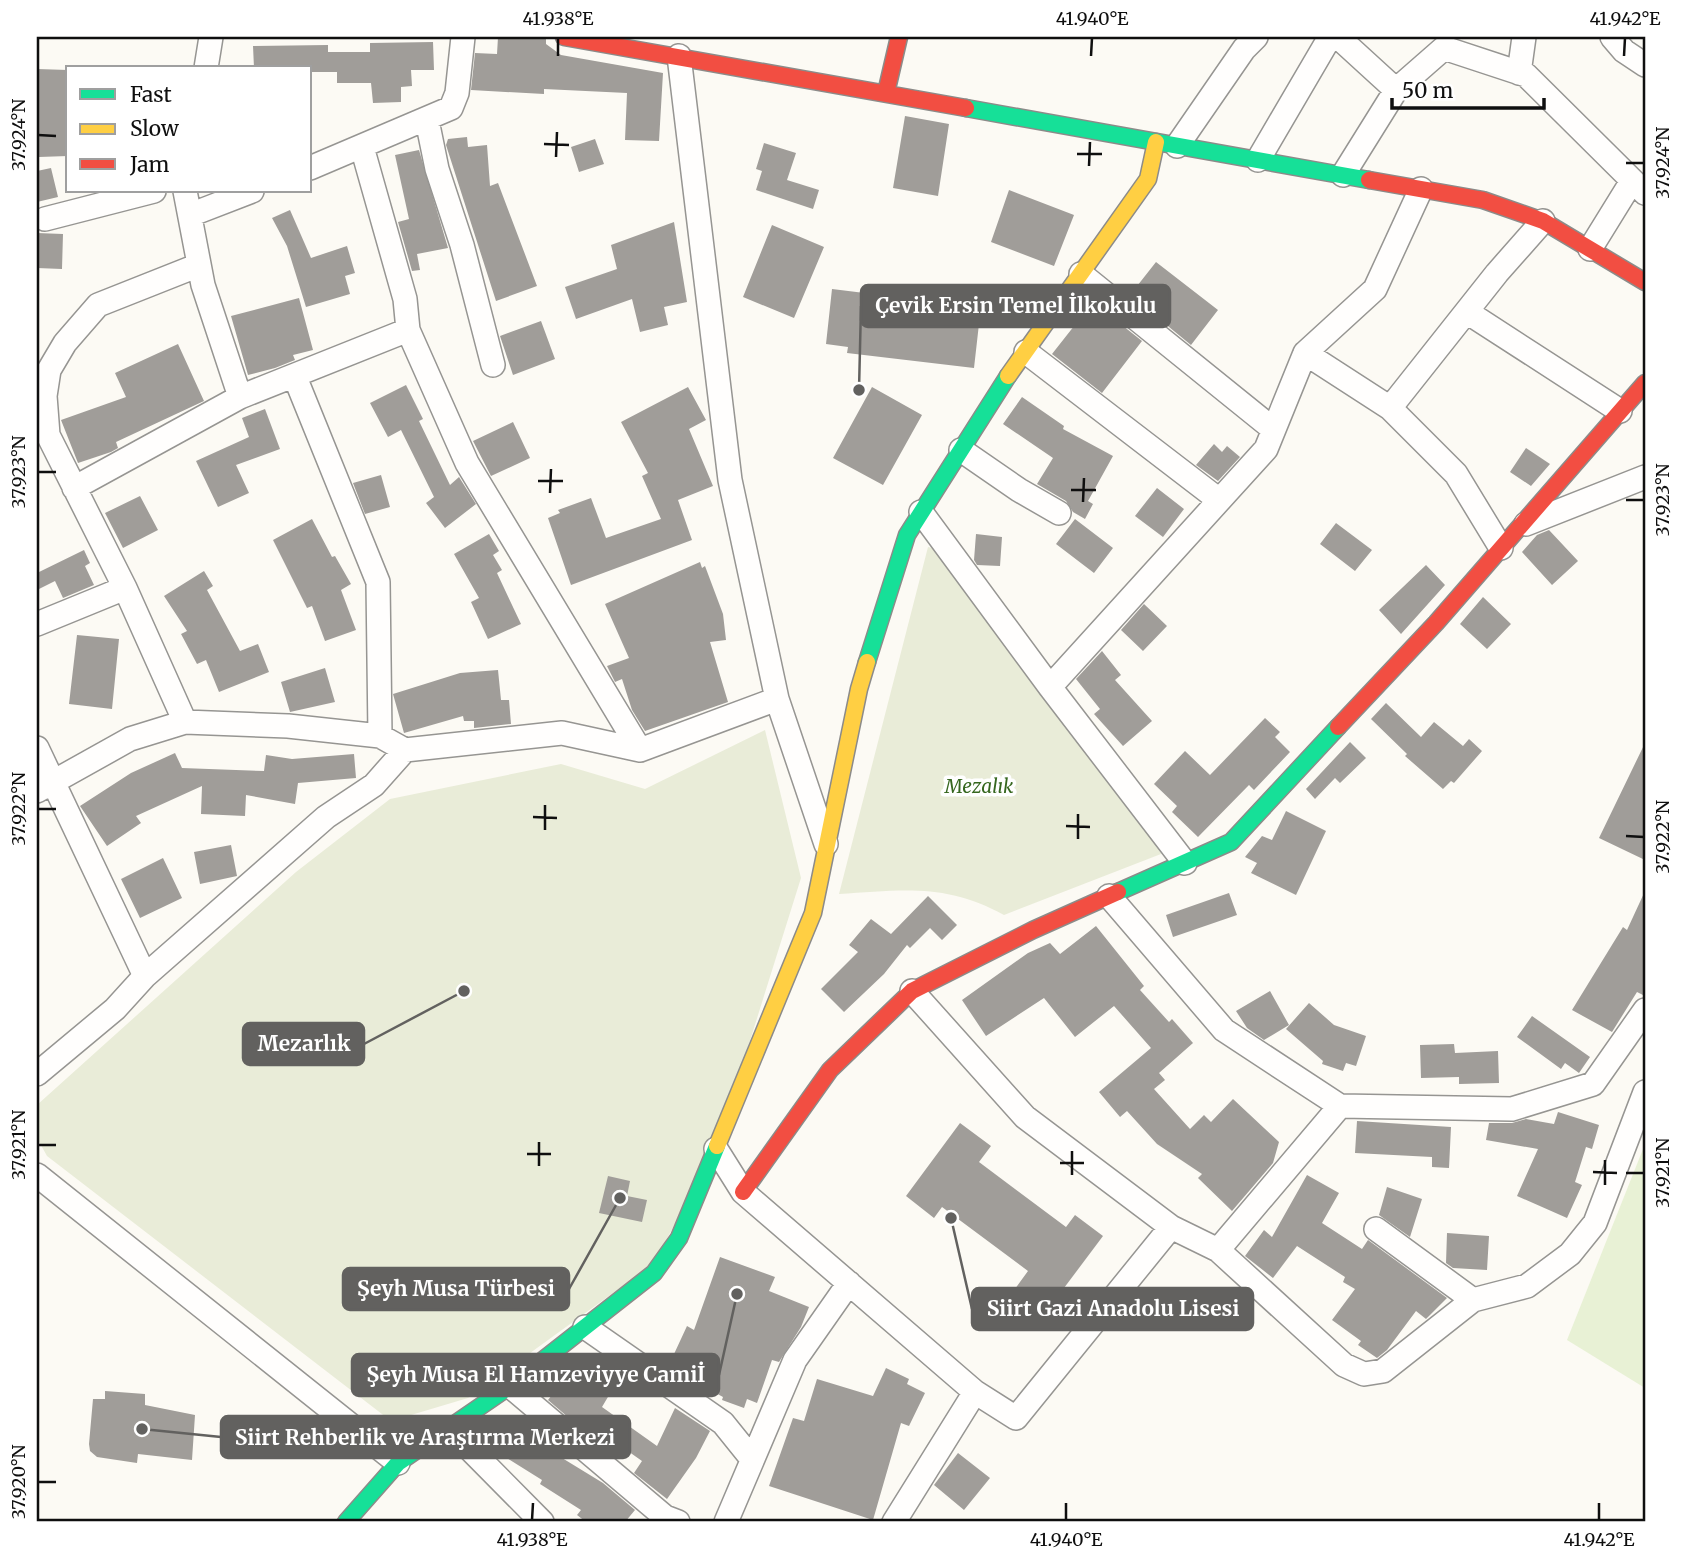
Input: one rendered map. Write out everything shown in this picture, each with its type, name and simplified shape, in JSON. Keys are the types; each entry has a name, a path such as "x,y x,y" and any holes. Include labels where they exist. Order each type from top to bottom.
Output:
{"street":[{"path":"206,66 211,37"},
{"path":"312,167 451,108 457,93 463,37"},
{"path":"564,37 1483,200 1543,220 1645,282"},
{"path":"886,93 899,37"},
{"path":"346,1522 398,1463 510,1385 654,1273 679,1238 813,913 859,689 907,535 1026,352 1148,179 1166,144 1256,37"},
{"path":"1258,160 1330,37"},
{"path":"1338,37 1396,90"},
{"path":"1519,73 1524,37"},
{"path":"1612,37 1624,51 1645,64"},
{"path":"1343,175 1396,90 1443,43 1526,75 1639,187 1590,249"},
{"path":"679,56 730,480 777,699 827,847"},
{"path":"427,120 437,169 462,245 493,365"},
{"path":"362,148 405,299 408,330 467,463 640,750"},
{"path":"1050,687 1266,449 1305,353 1375,289 1421,189"},
{"path":"45,219 149,192"},
{"path":"185,192 203,285 240,397"},
{"path":"190,215 249,192"},
{"path":"1390,408 1543,220"},
{"path":"186,722 125,588 48,435 44,414 49,370 65,342 98,305 199,265"},
{"path":"1080,274 1273,429"},
{"path":"1467,313 1620,411"},
{"path":"74,488 240,397 408,330"},
{"path":"1026,352 1219,500"},
{"path":"1305,353 1390,408 1456,474 1501,548"},
{"path":"295,377 378,582 380,736"},
{"path":"743,1192 830,1070 912,991 1033,930 1231,842 1436,623 1645,383"},
{"path":"961,450 1019,490 1059,513"},
{"path":"1520,527 1645,477"},
{"path":"921,512 1185,863"},
{"path":"37,624 125,588"},
{"path":"45,787 130,739 186,722 288,726 380,736 405,750 562,733 640,750 777,699"},
{"path":"37,748 45,787 145,976"},
{"path":"37,1074 115,1009 145,976 326,817 374,785 405,750"},
{"path":"1109,896 1224,1030 1340,1106 1512,1109 1593,1084 1645,1010"},
{"path":"912,991 1025,1117 1171,1227 1218,1251 1344,1365 1364,1374 1383,1371 1473,1300 1527,1286 1570,1254 1595,1223 1645,1093"},
{"path":"1218,1251 1340,1106"},
{"path":"716,1149 743,1192 975,1392 1016,1418 1171,1227"},
{"path":"37,1175 398,1463"},
{"path":"1376,1229 1473,1300"},
{"path":"726,1522 795,1360 849,1283"},
{"path":"585,1327 723,1423 752,1460"},
{"path":"510,1385 667,1520"},
{"path":"894,1522 975,1392"},
{"path":"449,1427 541,1522"}],"green space":[{"name":"Mezalık","path":"928,547 936,549 1158,842 1161,854 1004,915 983,905 943,893 904,890 839,894"},
{"path":"765,730 801,878 716,1149 653,1264 468,1398 391,1421 47,1156 37,1138 37,1105 296,872 390,799 561,764 645,789"},
{"path":"1645,1144 1645,1388 1567,1340"}],"building":[{"path":"498,37 546,38 546,44 561,55 663,73 659,141 625,140 627,93 544,89 544,94 471,90 475,53 497,54"},
{"path":"433,42 434,70 411,70 412,86 401,87 401,102 373,103 371,83 337,83 337,72 312,72 312,66 254,66 253,46 328,45 328,52 370,52 370,43"},
{"path":"37,69 66,70 66,156 39,157"},
{"path":"905,116 949,124 938,196 893,188"},
{"path":"467,137 468,147 487,145 490,186 498,183 537,286 496,301 446,145 448,139"},
{"path":"595,139 604,164 579,172 571,147"},
{"path":"764,143 796,153 787,180 819,190 813,209 756,190 762,171 756,169"},
{"path":"419,150 448,248 417,254 420,270 412,271 398,222 409,219 395,155"},
{"path":"51,168 58,197 37,202 37,171"},
{"path":"1009,190 1074,215 1054,266 991,242"},
{"path":"290,210 311,258 347,246 355,273 345,276 350,294 306,307 287,246 272,218"},
{"path":"674,222 687,302 664,307 668,325 640,332 632,299 576,319 565,287 617,269 611,245"},
{"path":"772,225 824,247 794,318 743,297"},
{"path":"37,233 63,234 62,269 37,268"},
{"path":"1156,262 1218,310 1191,345 1130,295"},
{"path":"832,289 962,305 961,313 980,315 974,368 847,353 848,347 826,344"},
{"path":"299,298 313,350 293,355 295,360 275,368 248,375 231,316"},
{"path":"1093,302 1142,341 1102,393 1052,354"},
{"path":"541,321 555,359 513,375 500,336"},
{"path":"178,344 204,401 116,442 118,448 111,452 78,463 61,420 126,397 115,373"},
{"path":"406,385 423,419 419,421 450,485 459,477 476,504 445,528 426,503 434,497 401,430 388,437 370,403"},
{"path":"688,387 706,420 689,429 713,486 678,500 692,540 571,585 548,518 560,513 558,510 591,498 606,538 661,519 642,476 648,473 621,422"},
{"path":"872,387 922,415 883,485 833,458"},
{"path":"1022,397 1064,426 1063,429 1113,456 1088,501 1093,504 1085,519 1073,512 1066,501 1037,484 1053,458 1003,424"},
{"path":"265,409 280,449 236,465 249,493 218,507 196,461 249,437 242,418"},
{"path":"513,422 530,458 491,476 473,441"},
{"path":"1214,444 1222,452 1227,446 1240,457 1218,481 1196,465"},
{"path":"1526,448 1550,464 1531,486 1510,472"},
{"path":"381,475 390,507 365,514 353,483"},
{"path":"1157,488 1184,509 1163,537 1135,516"},
{"path":"140,496 158,530 123,548 105,513"},
{"path":"312,519 332,557 335,556 351,584 341,590 356,630 325,641 312,606 307,608 273,540"},
{"path":"1075,519 1113,548 1094,573 1056,544"},
{"path":"1336,523 1372,550 1355,571 1320,544"},
{"path":"1549,530 1578,561 1552,585 1522,552 1537,535"},
{"path":"489,534 499,551 493,555 502,570 497,573 521,624 488,639 471,602 479,598 454,554"},
{"path":"976,534 1002,537 1000,566 977,565 974,560"},
{"path":"84,550 90,563 85,566 94,585 63,598 55,581 37,590 37,573"},
{"path":"700,562 702,568 705,566 723,614 726,640 710,642 728,702 645,731 632,710 622,679 615,682 607,666 629,658 605,604"},
{"path":"1426,565 1445,585 1401,634 1379,610"},
{"path":"204,571 213,586 207,590 240,651 258,644 269,672 219,692 206,660 197,664 181,634 187,631 164,596"},
{"path":"1483,597 1511,624 1487,649 1460,624"},
{"path":"1144,604 1167,626 1143,651 1121,630"},
{"path":"77,635 119,639 112,709 69,704"},
{"path":"1102,651 1121,675 1115,680 1152,721 1123,746 1094,714 1100,709 1076,679"},
{"path":"325,668 335,702 290,712 281,682"},
{"path":"498,670 501,700 509,700 511,724 474,728 474,721 464,721 463,716 404,733 393,694 460,673"},
{"path":"1386,703 1421,737 1434,722 1463,746 1469,739 1482,751 1454,783 1451,781 1443,789 1405,756 1407,754 1371,719"},
{"path":"1265,718 1280,732 1275,737 1290,752 1254,790 1249,785 1198,837 1172,812 1177,806 1154,784 1185,751 1210,775"},
{"path":"1350,742 1366,758 1340,783 1335,778 1315,799 1306,789"},
{"path":"1645,743 1645,860 1599,838"},
{"path":"175,753 182,768 264,771 266,755 292,759 354,754 356,778 298,783 295,804 246,795 245,816 201,814 202,786 136,816 141,823 107,846 80,806 131,773"},
{"path":"1286,811 1326,831 1296,895 1251,873 1257,863 1245,857 1262,836 1272,840"},
{"path":"231,845 237,876 200,884 194,852"},
{"path":"163,858 182,898 140,918 121,879"},
{"path":"1645,891 1645,996 1637,992 1612,1032 1572,1010 1623,927 1627,930"},
{"path":"1229,893 1237,915 1173,937 1166,915"},
{"path":"928,896 957,925 942,940 930,928 910,948 907,945 884,974 844,1012 821,989 858,952 849,945 871,919 891,934"},
{"path":"1096,926 1144,986 1140,990 1169,1022 1172,1019 1193,1043 1159,1073 1165,1080 1154,1089 1190,1129 1204,1115 1211,1122 1233,1099 1279,1142 1273,1163 1232,1211 1198,1178 1202,1174 1157,1144 1127,1111 1120,1117 1099,1092 1151,1048 1114,1006 1075,1037 1044,998 986,1036 962,1000 1028,953 1050,943 1060,954"},
{"path":"1270,991 1289,1025 1264,1040 1247,1028 1236,1011"},
{"path":"1309,1003 1334,1025 1366,1036 1356,1066 1346,1063 1343,1071 1322,1064 1323,1061 1286,1029"},
{"path":"1532,1016 1590,1057 1579,1073 1565,1063 1561,1069 1517,1037"},
{"path":"1454,1044 1455,1053 1498,1051 1499,1083 1459,1084 1459,1077 1421,1078 1420,1045"},
{"path":"1558,1112 1599,1125 1592,1149 1586,1147 1575,1182 1582,1185 1567,1218 1517,1196 1538,1149 1486,1140 1489,1123 1512,1123 1526,1119 1554,1124"},
{"path":"1357,1121 1451,1127 1449,1168 1432,1167 1432,1157 1355,1153"},
{"path":"960,1123 991,1146 979,1162 1066,1227 1075,1215 1103,1236 1043,1316 1012,1293 1028,1271 942,1207 934,1218 906,1196"},
{"path":"1307,1175 1339,1193 1322,1223 1362,1249 1368,1240 1447,1298 1426,1319 1416,1311 1387,1350 1377,1358 1358,1345 1361,1341 1332,1320 1355,1289 1343,1282 1345,1277 1297,1246 1273,1278 1245,1256 1264,1230 1272,1237"},
{"path":"608,1176 630,1181 627,1196 647,1200 642,1222 599,1213"},
{"path":"1387,1187 1422,1199 1410,1237 1379,1215"},
{"path":"1447,1233 1489,1236 1487,1270 1453,1268 1446,1263"},
{"path":"720,1257 775,1277 769,1291 809,1307 801,1327 779,1362 772,1360 757,1403 747,1399 744,1408 722,1400 723,1397 668,1367 687,1326 694,1330"},
{"path":"586,1364 618,1380 602,1407 657,1446 675,1408 710,1431 696,1458 667,1499 634,1473 642,1461 581,1418 576,1424 548,1400 569,1374 576,1379"},
{"path":"886,1368 909,1379 907,1384 925,1393 909,1426 901,1423 873,1520 769,1486 793,1418 804,1421 817,1379 873,1396"},
{"path":"105,1391 145,1394 145,1405 195,1415 192,1460 138,1454 137,1463 97,1457 90,1451 89,1444 93,1399 105,1399"},
{"path":"524,1421 554,1442 549,1450 603,1483 635,1510 625,1522 586,1522 577,1515 581,1510 540,1484 542,1480 502,1455"},
{"path":"958,1453 990,1478 964,1510 934,1485"}],"traffic: fast":[{"path":"966,108 1369,180"},
{"path":"867,662 907,535 1008,376"},
{"path":"1118,892 1231,842 1338,727"},
{"path":"346,1522 398,1463 510,1386 654,1273 679,1238 717,1146"}],"traffic: slow":[{"path":"1008,376 1148,179 1156,142"},
{"path":"717,1146 813,913 859,689 867,662"}],"traffic: jam":[{"path":"564,37 966,108"},
{"path":"886,93 899,37"},
{"path":"1369,180 1483,200 1543,221 1645,282"},
{"path":"1338,727 1436,623 1645,383"},
{"path":"743,1192 830,1070 912,991 1033,930 1118,892"}],"place":[{"name":"Çevik Ersin Temel İlkokulu","path":"859,390"},
{"name":"Mezarlık","path":"464,991"},
{"name":"Şeyh Musa Türbesi","path":"620,1198"},
{"name":"Siirt Gazi Anadolu Lisesi","path":"951,1218"},
{"name":"Şeyh Musa El Hamzeviyye Camiİ","path":"737,1294"},
{"name":"Siirt Rehberlik ve Araştırma Merkezi","path":"142,1429"}]}
